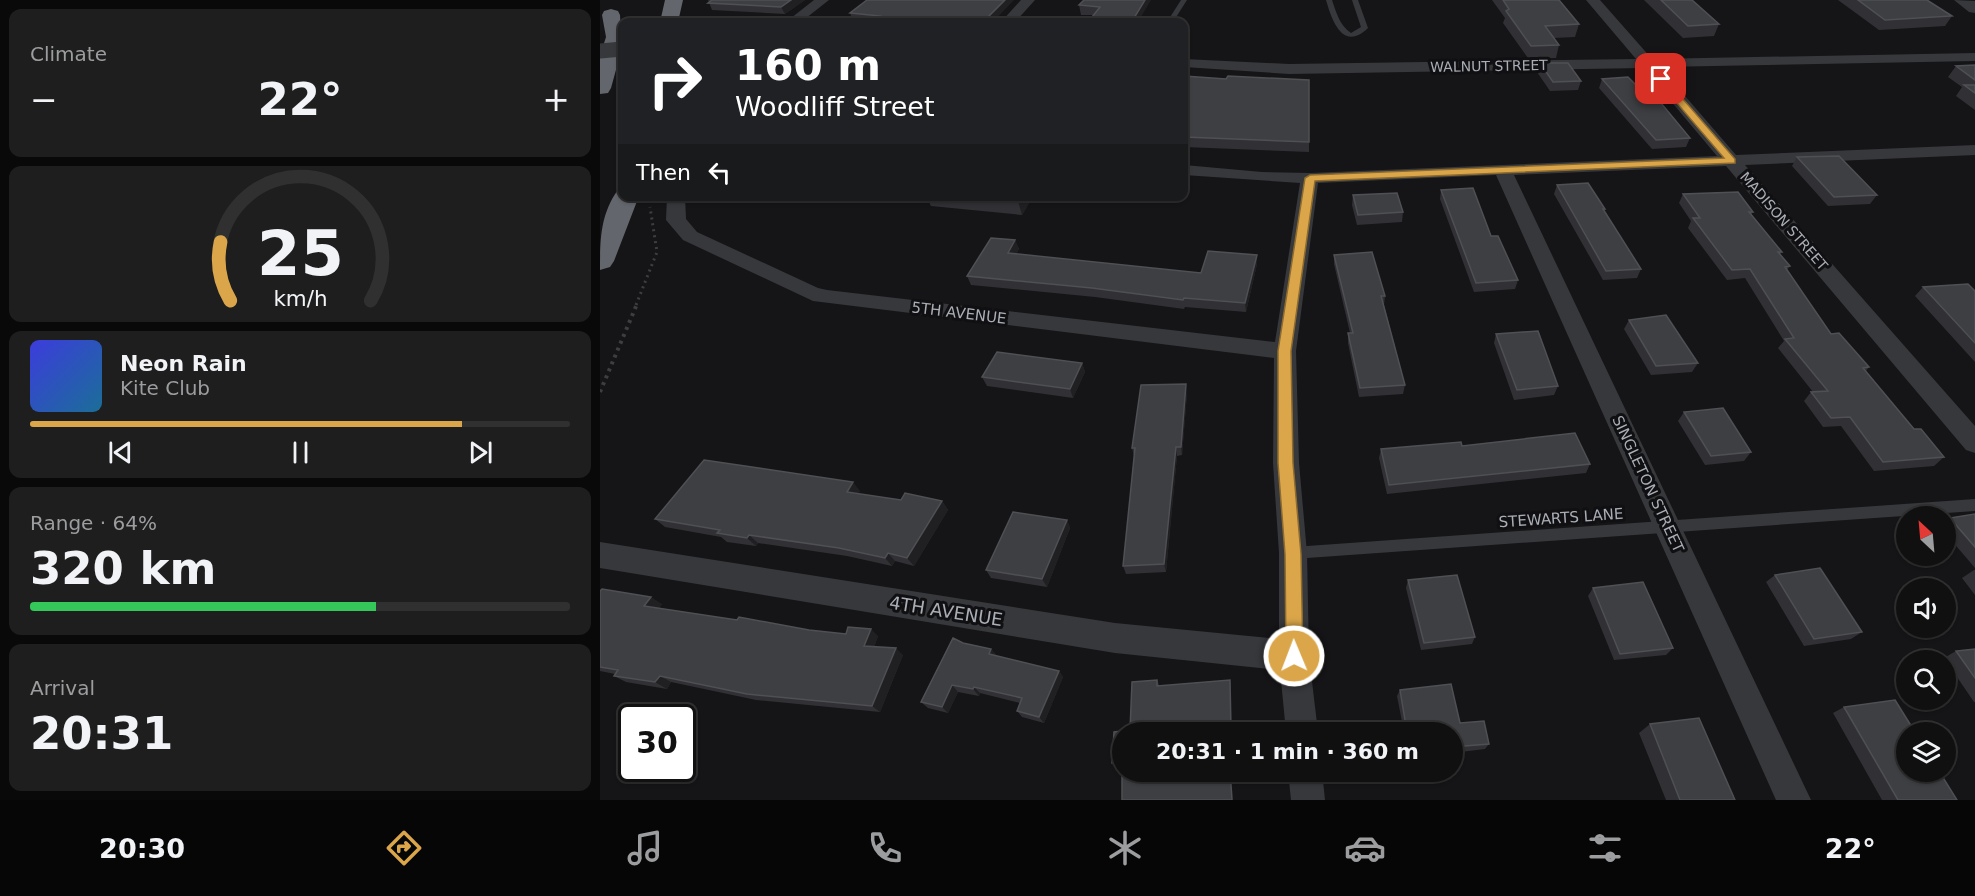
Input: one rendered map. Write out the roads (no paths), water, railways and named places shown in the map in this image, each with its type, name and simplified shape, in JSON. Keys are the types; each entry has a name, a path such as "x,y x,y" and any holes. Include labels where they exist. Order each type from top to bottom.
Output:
{"highway":[{"path":"670,18 674,0"},
{"path":"600,38 614,7"},
{"path":"600,88 616,37 614,7"},
{"path":"600,240 625,202"},
{"path":"600,261 625,202"}],"street":[{"path":"798,18 822,0"},
{"path":"1012,18 1028,0"},
{"name":"MADISON STREET","path":"1593,0 1975,443"},
{"path":"1962,0 1975,8"},
{"path":"600,51 618,49"},
{"name":"WALNUT STREET","path":"1188,63 1289,69 1346,69 1975,57"},
{"path":"1188,170 1262,177 1310,178 1975,150"},
{"name":"SINGLETON STREET","path":"1502,169 1794,800"},
{"path":"1301,722 1294,656 1293,554 1286,463 1285,351 1310,178"},
{"name":"5TH AVENUE","path":"676,201 676,220 690,236 813,294 1285,351"},
{"name":"4TH AVENUE","path":"600,555 1115,638 1294,656"},
{"path":"1306,782 1308,800"}],"lane":[{"path":"1173,18 1184,0"},
{"path":"1329,0 1336,24 1341,30 1352,34 1360,33 1365,28 1355,0"},
{"name":"STEWARTS LANE","path":"1293,554 1975,505"}]}
